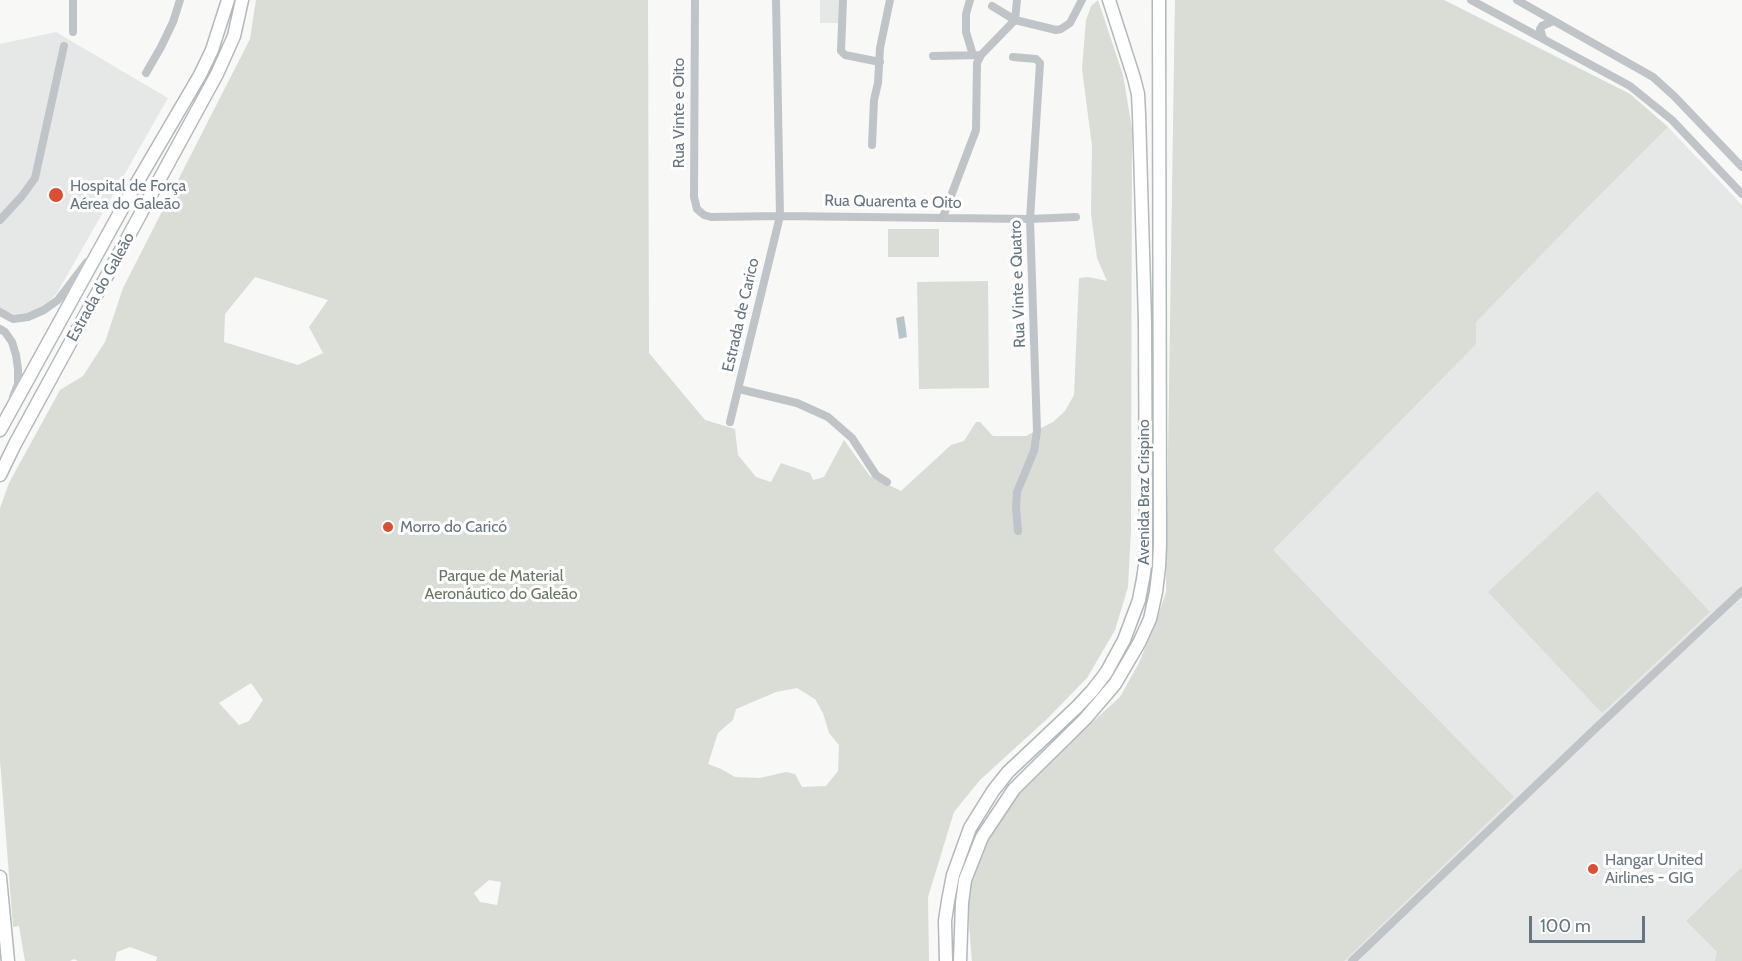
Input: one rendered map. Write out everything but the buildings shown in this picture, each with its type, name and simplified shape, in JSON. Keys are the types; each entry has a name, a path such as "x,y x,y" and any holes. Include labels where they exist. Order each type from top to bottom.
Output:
{"main road":[{"name":"Estrada do Galeão","path":"1,429 128,198 200,75 212,50 228,0"},
{"name":"Estrada do Galeão","path":"0,475 217,74 234,36 242,0"},
{"name":"Avenida Braz Crispino","path":"946,961 945,921 948,901 953,875 970,828 1008,772 1077,707 1106,673 1124,640 1139,600 1143,579 1146,559 1145,334 1138,94 1109,0"},
{"name":"Avenida Braz Crispino","path":"960,961 965,880 982,837 1014,789 1085,719 1115,684 1150,619 1156,592 1160,544 1159,0"},
{"path":"0,877 8,961"}],"street":[{"path":"73,32 74,0"},
{"path":"146,73 161,47 180,0"},
{"name":"Rua Vinte e Oito","path":"695,0 694,197 697,209 711,217"},
{"name":"Estrada de Carico","path":"730,422 780,216 776,0"},
{"path":"843,0 841,51 845,55 880,62"},
{"path":"872,145 880,48 890,0"},
{"path":"943,217 976,130 977,55 966,32 966,14 970,0"},
{"path":"933,56 977,55 1015,20 1017,0"},
{"path":"992,6 1015,20 1053,30 1061,29 1070,23 1082,0"},
{"path":"1471,0 1482,3 1630,86 1672,120 1742,194"},
{"path":"1517,0 1653,77 1742,167"},
{"path":"1543,38 1542,26 1553,21"},
{"path":"0,220 35,178 64,46"},
{"name":"Rua Vinte e Quatro","path":"1013,57 1036,59 1040,63 1030,219 1036,431 1034,451 1017,492 1018,531"},
{"path":"0,312 13,318 28,316 44,310 58,300 83,269 128,198"},
{"name":"Rua Quarenta e Oito","path":"711,217 1030,219 1076,217"},
{"path":"0,329 12,342 18,369 18,384 1,429"},
{"path":"739,389 797,403 828,417 852,438 876,475 887,482"},
{"path":"1352,961 1742,591"}],"shaded area":[{"path":"820,0 841,0 841,23 820,23"},
{"path":"1175,0 1444,0 1630,94 1668,127 1742,205 1742,961 972,961 967,897 1090,725 1120,697 1139,663 1166,592"},
{"name":"Hospital de Força Aérea do Galeão","path":"56,32 168,98 57,293 46,305 29,313 14,314 0,308 0,44"},
{"path":"904,316 907,337 899,339 896,318"}],"green space":[{"name":"Parque de Material Aeronáutico do Galeão","path":"256,0 648,0 649,353 705,420 735,429 738,455 756,477 771,482 781,463 810,473 813,480 824,477 844,440 870,476 901,491 951,445 964,441 976,422 980,422 993,436 1026,436 1053,422 1065,411 1074,395 1079,278 1088,277 1107,281 1097,258 1091,214 1092,146 1082,69 1086,20 1091,6 1098,0 1123,75 1132,129 1131,529 1128,587 1115,630 1087,678 1047,719 980,780 954,812 928,897 929,961 156,961 157,957 130,947 117,952 115,961 78,961 74,959 70,961 25,961 19,926 13,927 0,760 0,508 9,483 60,390 83,376 105,342 123,288 250,39","holes":["255,277 328,300 309,327 323,353 298,365 224,342 225,314","251,683 263,700 249,721 239,725 219,703","797,688 815,699 823,713 829,733 839,745 838,771 826,786 802,787 795,774 786,772 760,778 735,777 708,764 718,733 733,720 736,709 776,692","489,880 501,882 497,905 480,902 474,893"]},
{"path":"1175,0 1444,0 1630,94 1668,127 1476,322 1476,344 1273,550 1514,797 1344,961 972,961 967,897 989,833 1025,783 1120,697 1139,663 1166,592"},
{"path":"888,229 939,229 939,257 888,257"},
{"path":"988,281 989,388 919,389 917,282"},
{"path":"1597,491 1710,612 1602,713 1488,592"},
{"path":"1742,867 1742,961 1715,961 1717,952 1686,921"}],"place":[{"name":"Hospital de Força Aérea do Galeão","path":"56,195"},
{"name":"Morro do Caricó","path":"388,527"},
{"name":"Hangar United Airlines - GIG","path":"1593,869"}]}
